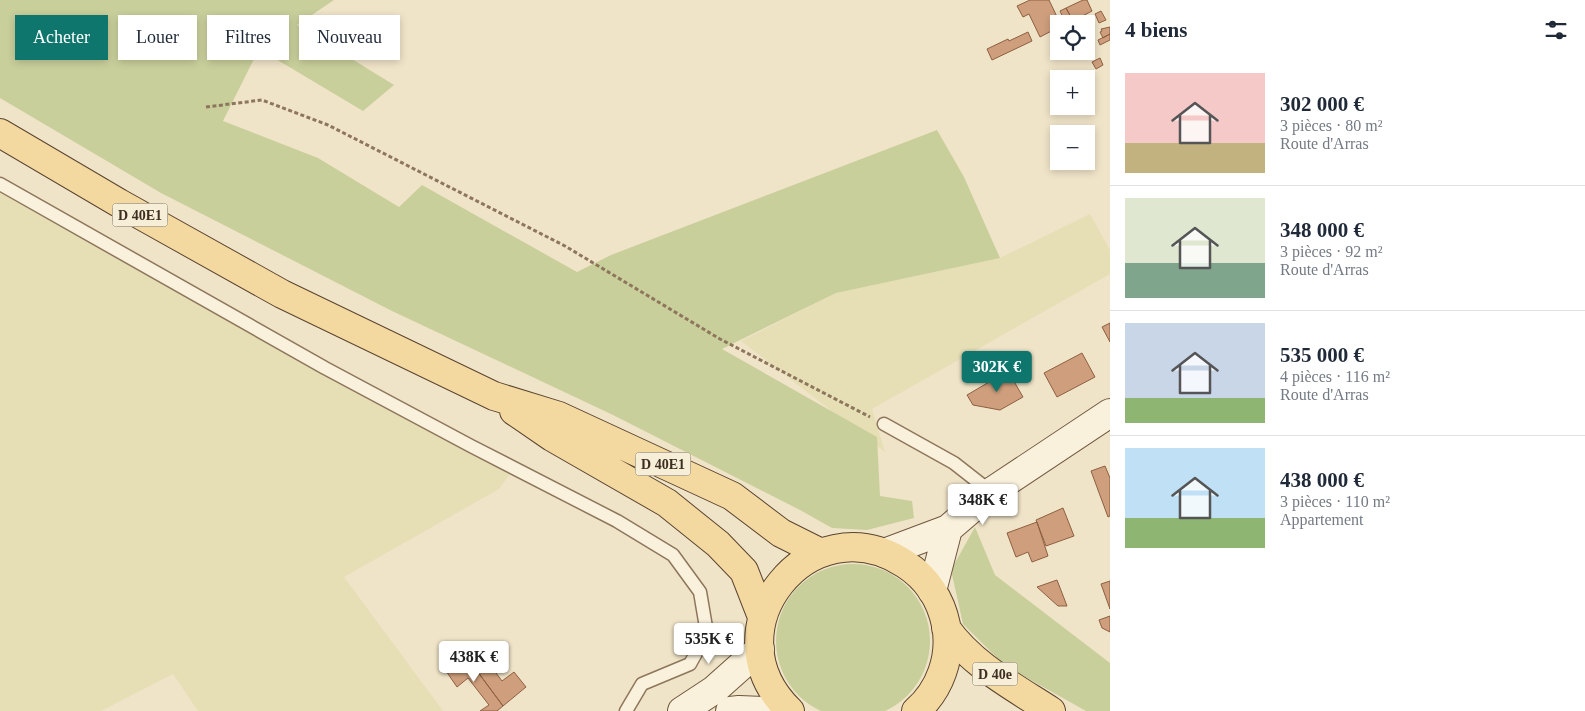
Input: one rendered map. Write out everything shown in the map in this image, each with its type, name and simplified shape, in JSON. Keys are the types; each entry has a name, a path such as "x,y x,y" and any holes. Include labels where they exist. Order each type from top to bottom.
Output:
{"main road":[{"name":"D 40E1","path":"0,133 282,294 494,396 559,416 732,496 781,533 821,553"},
{"name":"D 40E1","path":"494,396 552,437 668,503 711,538 744,571 762,617"},
{"path":"884,553 948,528 991,492 1110,413"},
{"path":"932,591 948,528"},
{"path":"790,711 778,697 767,679 760,649 762,617 771,596 784,578 801,563 821,553 842,548 852,548 873,550 898,559 923,578 941,609 946,628 947,650 942,671 933,691 916,711"},
{"name":"D 40e","path":"946,628 956,642 978,662 1051,711"},
{"path":"682,711 714,690 760,649"},
{"path":"730,711 765,711"}],"lane":[{"path":"0,184 325,368 480,451 618,521 673,555 700,592 707,633 690,664 642,684 626,711"},
{"path":"884,424 954,463 991,492"}],"path":[{"path":"206,107 262,100 328,125 565,246 720,339 884,424"}],"shaded area":[{"path":"0,184 514,468 499,489 344,577 443,711 198,711 173,674 101,711 0,711"},
{"path":"1090,214 1110,250 1110,274 872,409 885,452 741,341 836,293 1000,258"}],"green space":[{"path":"0,0 334,0 312,15 299,15 299,24 297,25 299,26 299,60 354,60 394,85 363,111 277,60 289,60 289,15 207,15 207,60 254,60 223,121 318,158 399,207 422,185 577,272 611,255 937,130 964,177 1000,258 836,293 722,349 877,437 880,496 912,501 914,518 867,530 832,528 613,415 392,311 161,193 0,98"},
{"path":"975,527 995,575 1110,663 1110,711 1086,711 1004,665 963,624 951,570"},
{"path":"853,564 868,566 896,577 917,598 928,626 930,641 928,656 917,684 896,705 882,712 824,712 810,705 789,684 778,656 776,641 778,626 789,598 810,577 838,566"}],"building":[{"path":"1030,0 1049,0 1056,15 1050,15 1050,32 1040,37 1029,14 1023,17 1017,6"},
{"path":"1087,0 1092,11 1084,15 1070,15 1066,8"},
{"path":"1066,8 1070,15 1062,15 1060,11"},
{"path":"1101,11 1106,20 1099,23 1095,14"},
{"path":"1110,27 1110,34 1103,38 1100,32 1102,31 1101,29"},
{"path":"1028,32 1032,41 992,60 987,49"},
{"path":"1110,34 1110,40 1100,45 1098,40"},
{"path":"1100,58 1103,65 1096,69 1092,62"},
{"path":"1110,323 1110,342 1102,327"},
{"path":"1082,353 1095,377 1057,397 1044,373"},
{"path":"1008,371 1023,397 1000,410 973,405 967,395"},
{"path":"1105,466 1110,478 1110,516 1108,517 1091,471"},
{"path":"1063,508 1074,536 1046,546 1036,520"},
{"path":"1037,522 1048,556 1032,562 1028,552 1016,557 1007,533"},
{"path":"1057,580 1067,606 1058,606 1037,587"},
{"path":"1110,581 1110,609 1101,584"},
{"path":"1110,616 1110,632 1102,628 1099,620"},
{"path":"480,645 487,654 484,657 502,681 514,672 526,687 503,706 466,656"},
{"path":"466,656 503,706 497,711 480,711 489,705 468,678 457,687 446,671"}]}
